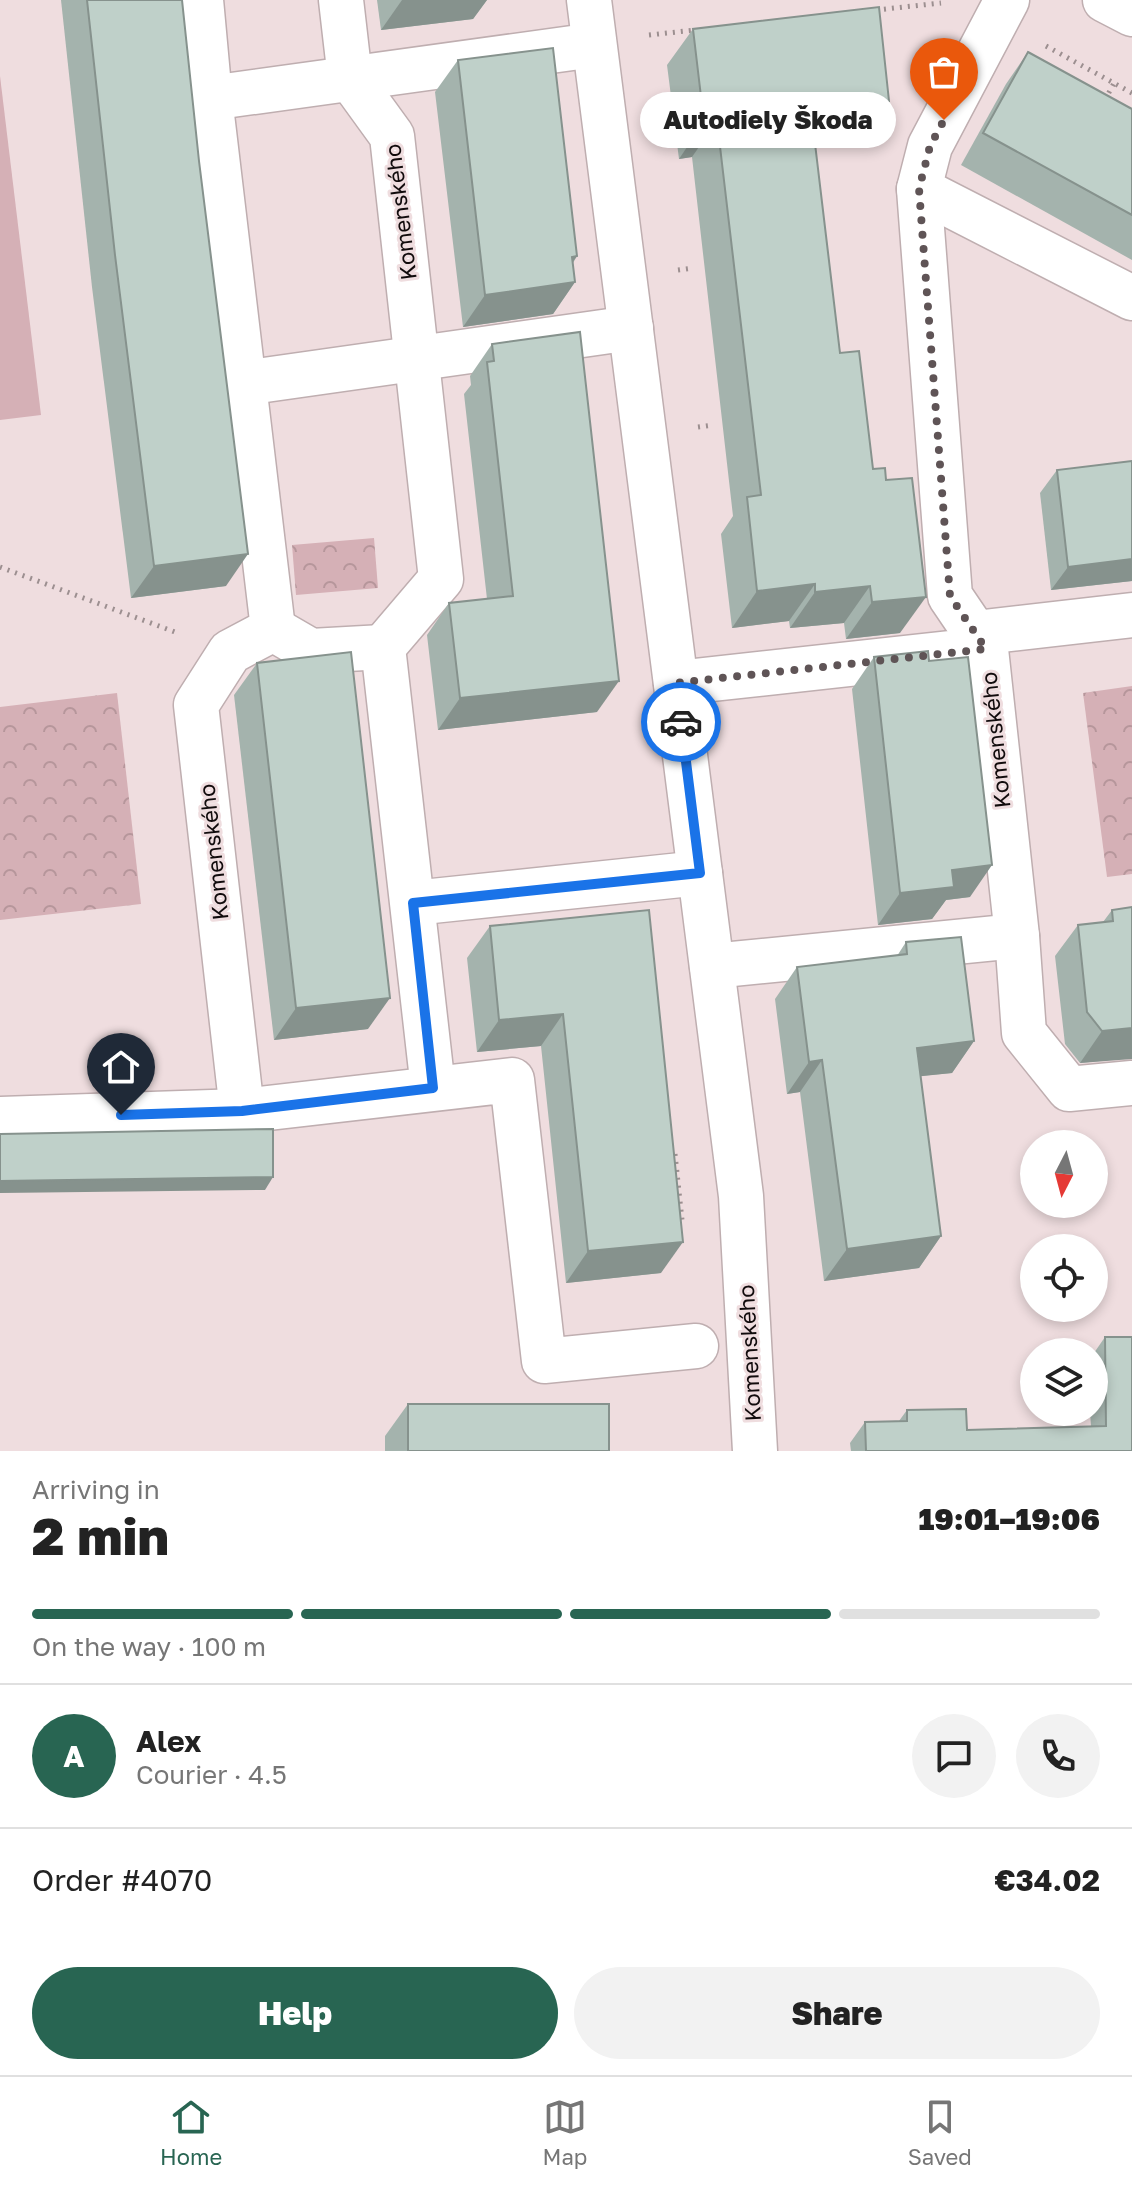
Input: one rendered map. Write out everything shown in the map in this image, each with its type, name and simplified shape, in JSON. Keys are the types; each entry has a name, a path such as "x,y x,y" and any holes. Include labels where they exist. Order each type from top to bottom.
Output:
{"street":[{"path":"201,0 273,629 311,651 383,647 433,1088"},
{"name":"Komenského","path":"341,0 350,78 392,136 441,579 383,647"},
{"name":"Komenského","path":"589,0 741,1196 755,1451"},
{"name":"Komenského","path":"1007,0 930,146 919,189 950,596 980,641 1017,936 1024,1033 1069,1089 1132,1083"},
{"path":"1105,0 1132,14"},
{"path":"210,98 594,45"},
{"path":"919,189 1132,298"},
{"path":"244,383 631,328"},
{"path":"676,683 980,641 1132,615"},
{"name":"Komenského","path":"242,1111 196,705 230,652 273,629"},
{"path":"413,903 700,873"},
{"path":"712,966 1017,936"},
{"path":"0,1119 242,1111 512,1080 544,1361 696,1346"}],"path":[{"path":"874,10 946,2"},
{"path":"644,36 698,30"},
{"path":"1101,106 1114,83"},
{"path":"0,567 230,652"},
{"path":"668,1211 681,1210"}],"green space":[{"path":"0,76 41,415 0,420"},
{"path":"374,538 378,588 296,595 292,545"},
{"path":"1132,686 1132,874 1107,877 1083,693"},
{"path":"117,693 141,904 0,920 0,707"}],"building":[{"path":"87,0 182,0 248,554 154,566"},
{"path":"879,7 889,101 811,110 840,353 859,351 873,469 885,468 886,480 912,478 926,597 872,602 870,586 815,592 815,584 757,591 747,497 761,495 717,121 704,122 693,29"},
{"path":"553,48 577,256 572,257 575,282 485,295 458,60"},
{"path":"1028,52 1132,109 1132,215 983,133"},
{"path":"580,332 619,681 460,698 449,603 513,596 487,362 494,361 492,344"},
{"path":"1132,461 1132,559 1068,567 1057,470"},
{"path":"928,651 929,661 968,657 992,865 952,870 954,887 900,893 874,657"},
{"path":"351,652 390,998 296,1008 257,663"},
{"path":"1132,907 1132,1028 1102,1031 1087,1012 1078,925 1113,921 1112,910"},
{"path":"649,910 683,1242 588,1251 563,1014 499,1020 490,926"},
{"path":"961,937 974,1041 917,1048 941,1236 847,1249 822,1060 809,1062 797,967 907,954 906,942"},
{"path":"273,1129 273,1177 0,1181 0,1134"},
{"path":"1132,1337 1132,1451 866,1451 865,1422 907,1421 907,1410 966,1409 967,1430 1108,1426 1108,1338 1105,1338"},
{"path":"408,1404 609,1404 609,1451 408,1451"}],"way so far":[{"path":"681,722 676,683 986,649 950,596 919,189 930,146 944,120"}],"place":[{"name":"Autodiely Škoda","path":"944,120"}],"route":[{"path":"121,1115 242,1111 433,1088 413,903 700,873 681,722"}]}
